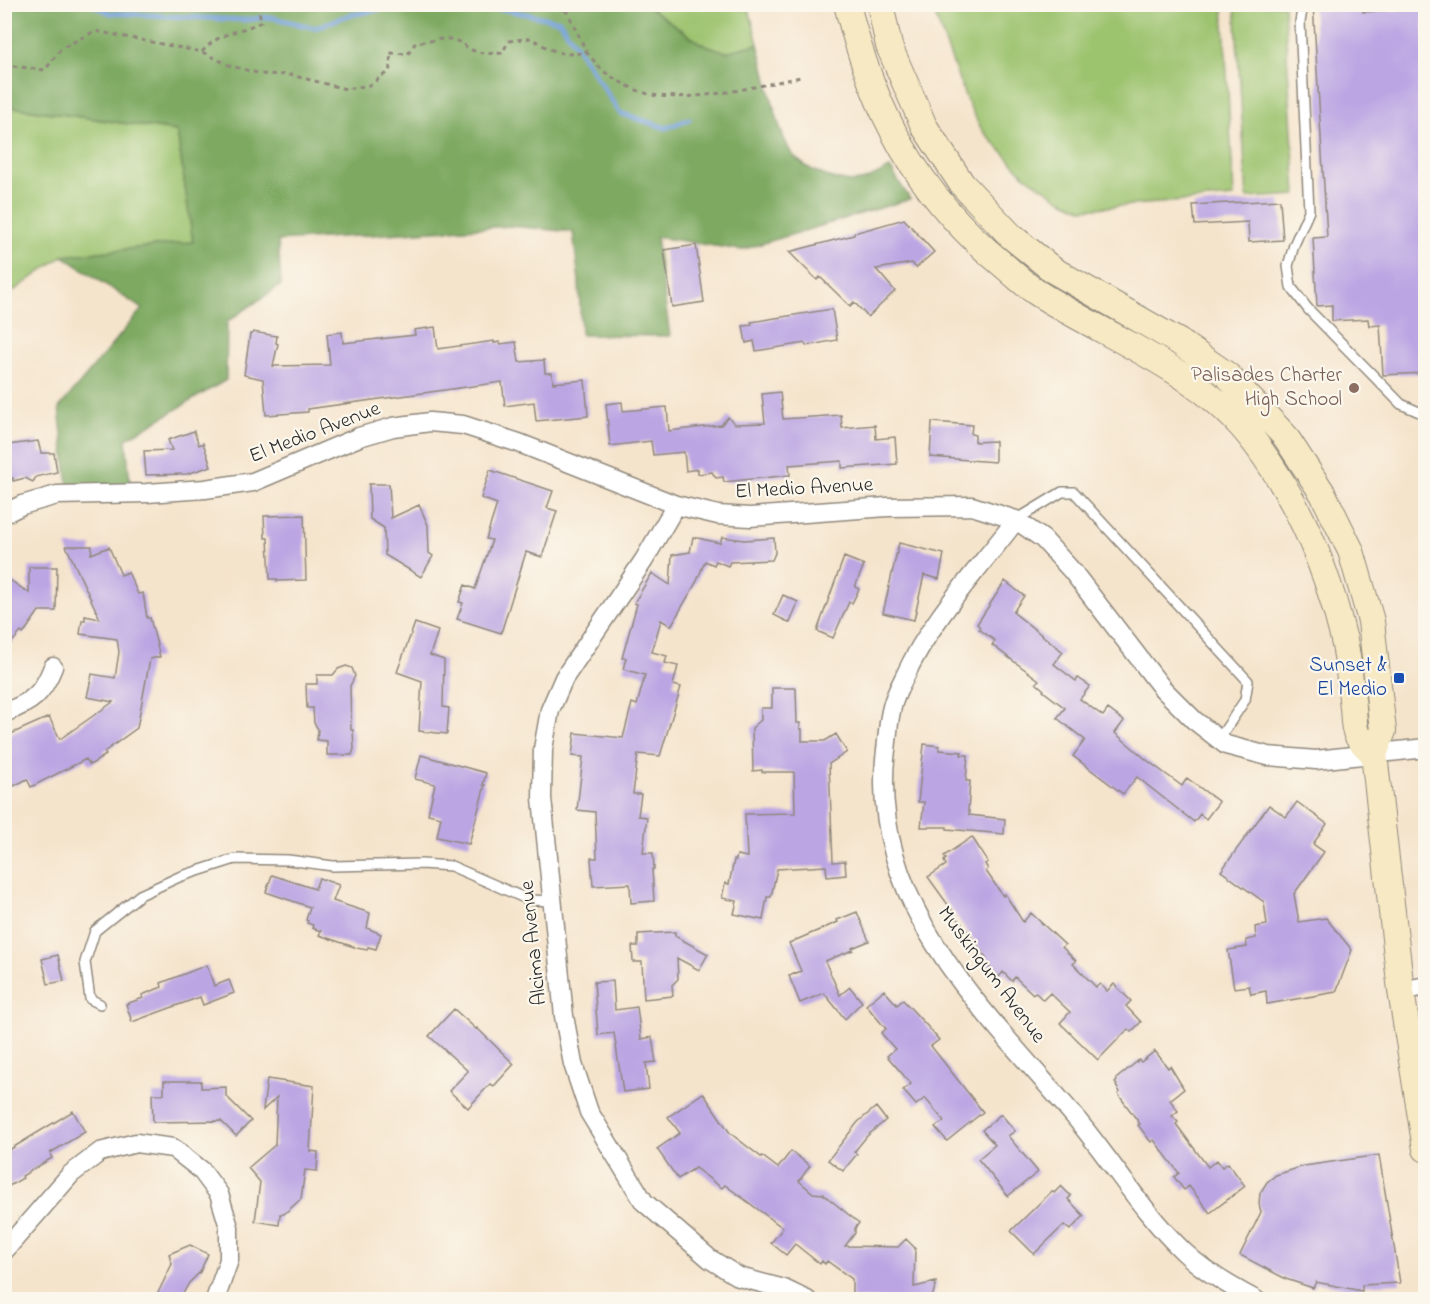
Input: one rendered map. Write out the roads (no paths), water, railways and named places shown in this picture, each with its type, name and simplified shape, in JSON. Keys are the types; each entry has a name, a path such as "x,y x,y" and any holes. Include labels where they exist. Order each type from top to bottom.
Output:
{"main road":[{"path":"847,4 858,48 875,95 893,133 922,180 947,212 985,250 1035,291 1168,364 1224,408 1261,451 1282,480 1308,528 1328,580 1344,639 1356,734 1374,754"},
{"path":"880,4 889,46 924,126 962,184 1011,236 1053,270 1179,342 1227,375 1285,436 1323,494 1351,551 1371,621 1383,731 1374,754 1413,988 1425,1149"}],"street":[{"name":"El Medio Avenue","path":"4,514 22,505 57,495 147,493 205,489 253,482 359,437 393,427 430,422 463,425 519,443 676,505 718,515 750,517 887,507 972,506 1016,520 1043,539 1074,572 1162,688 1194,720 1226,745 1268,756 1316,760 1425,748"},
{"name":"Alcima Avenue","path":"676,505 644,560 564,678 550,710 543,749 542,798 564,1016 573,1064 589,1112 644,1202 710,1259 739,1277 784,1289 807,1299"},
{"name":"Muskingum Avenue","path":"1016,520 928,633 905,675 892,707 884,772 885,808 894,857 909,899 933,943 986,1013 1073,1115 1149,1213 1185,1253 1232,1287 1256,1299"},
{"path":"4,713 22,706 44,688 53,667"},
{"path":"4,1251 71,1174 100,1152 136,1143 173,1148 201,1170 219,1194 226,1216 229,1227 229,1260 215,1299"}],"lane":[{"path":"1303,4 1300,22 1309,212 1294,245 1288,266 1291,287 1308,309 1401,404 1425,415"},
{"path":"1016,520 1062,492 1074,492 1248,681 1245,700 1218,739"},
{"path":"100,1004 90,999 85,962 95,931 140,895 179,877 235,860 288,860 333,866 421,864 451,866 529,900 553,901"}],"waterway":[{"path":"91,4 110,13 244,20 270,17 315,28 346,16 405,4"},
{"path":"477,4 560,21 620,113 666,128 689,119"}],"place":[{"name":"Palisades Charter High School","path":"1354,388"},
{"name":"Sunset & El Medio","path":"1399,678"}]}
